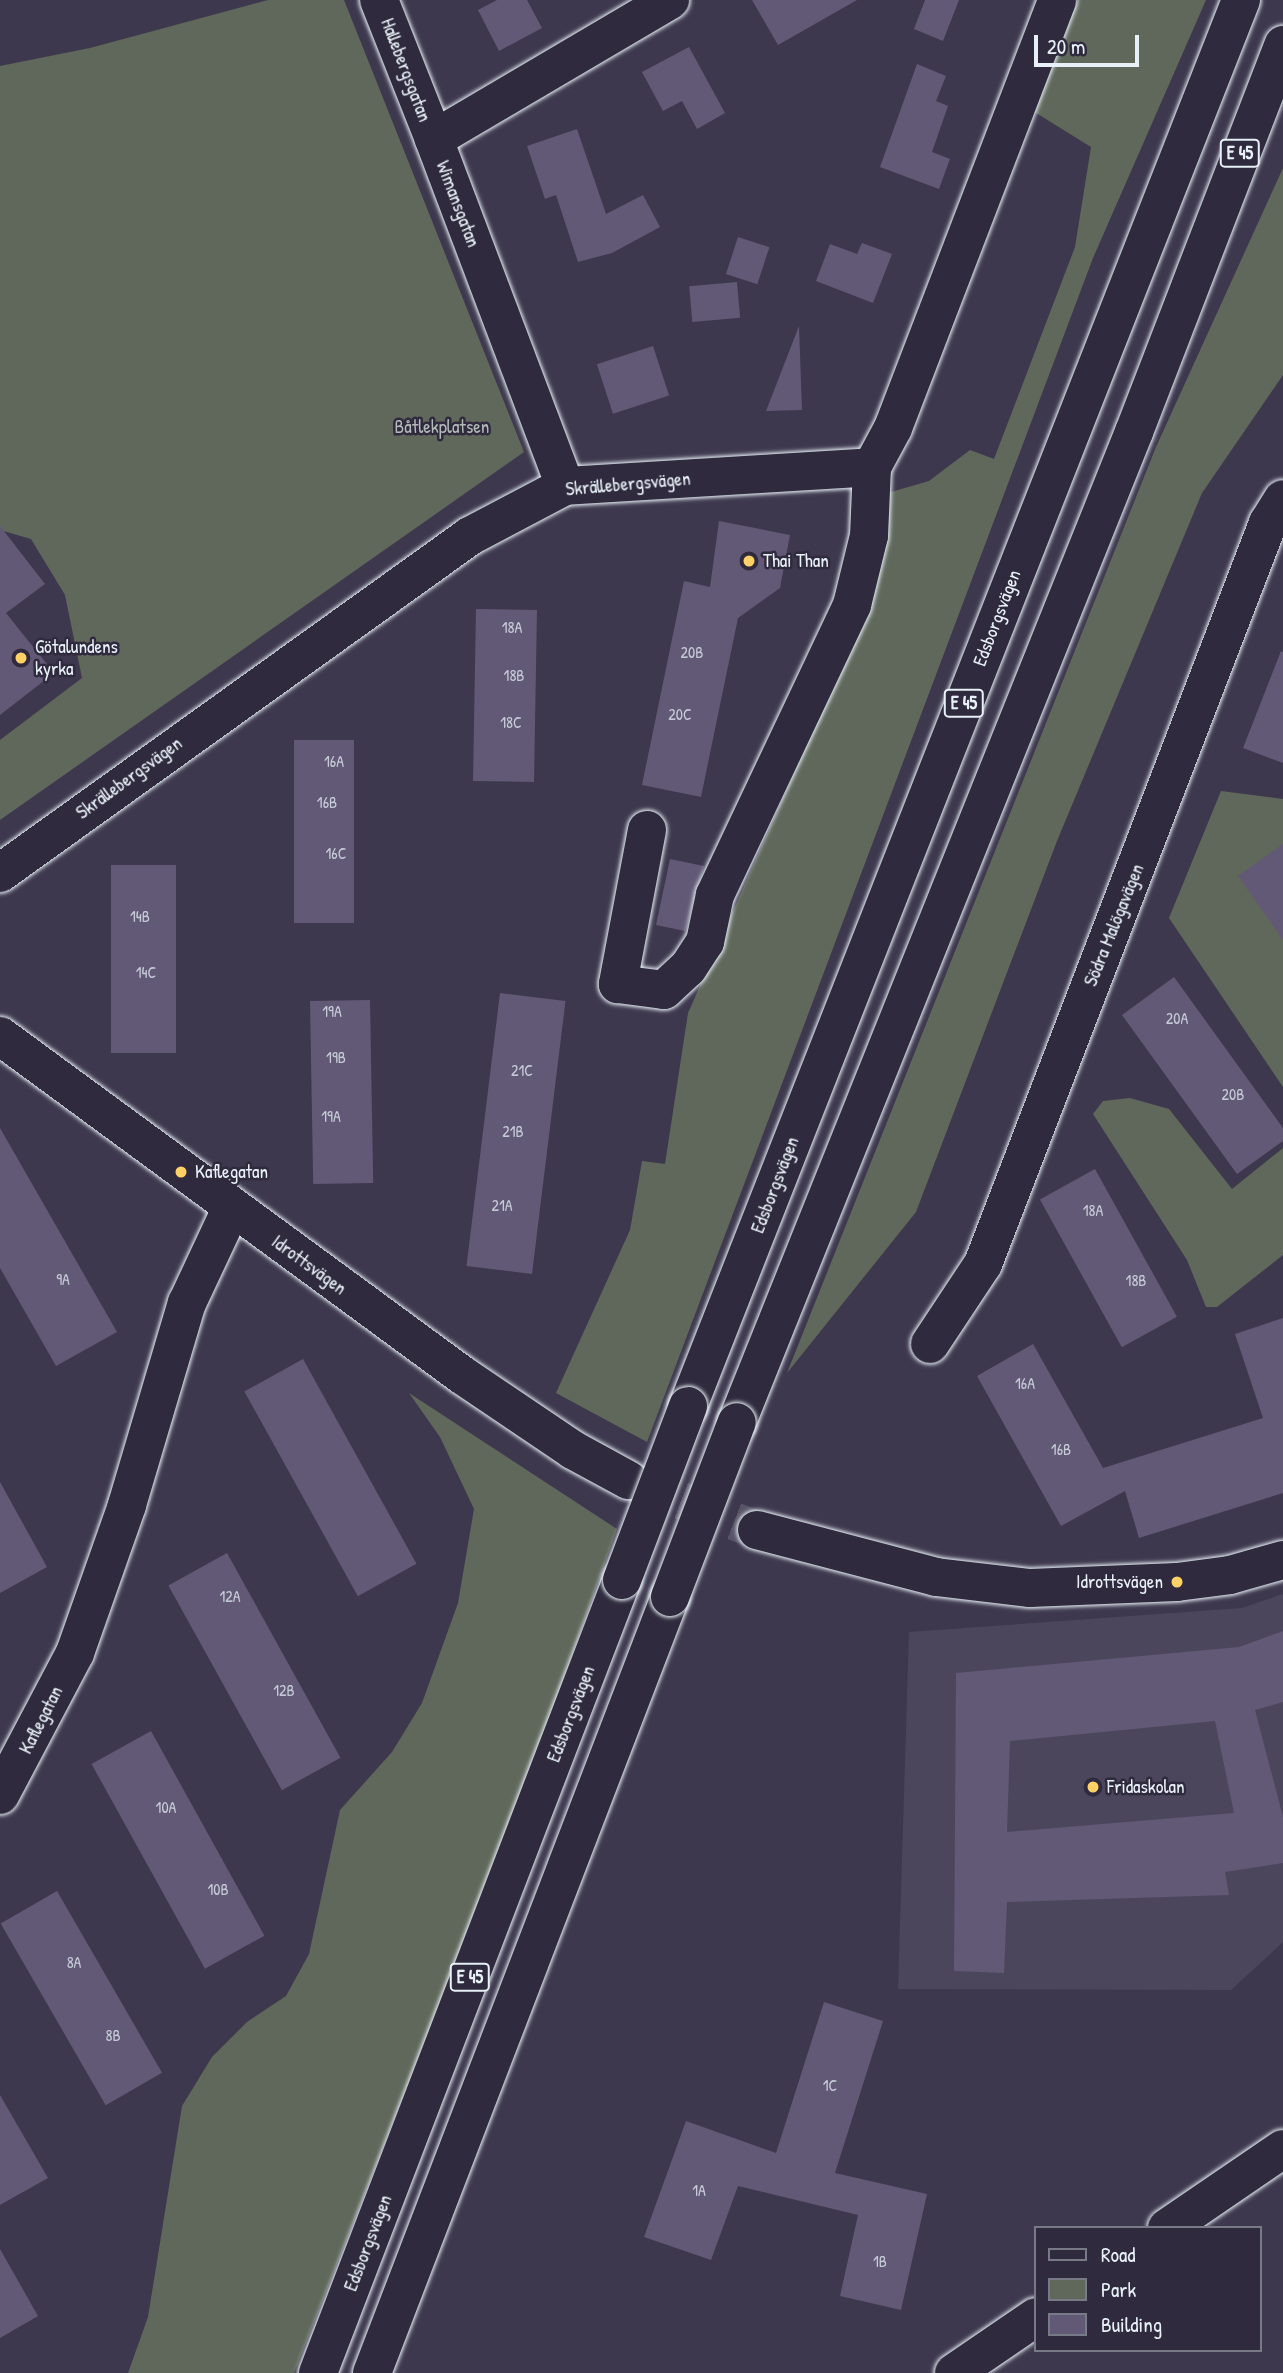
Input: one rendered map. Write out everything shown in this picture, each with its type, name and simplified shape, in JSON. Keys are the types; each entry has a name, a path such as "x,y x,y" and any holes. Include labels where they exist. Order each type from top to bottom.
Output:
{"main road":[{"name":"Hallebergsgatan","path":"379,0 434,139"},
{"name":"Wimansgatan","path":"565,486 434,139 670,0"},
{"path":"647,830 618,984 664,990 688,968 705,942 715,895 852,605 869,536 872,467 892,429 1057,0"},
{"name":"Edsborgsvägen","path":"318,2373 688,1406 1241,0"},
{"name":"E 45","path":"372,2373 737,1422 1276,74 1283,45"},
{"name":"Skrällebergsvägen","path":"0,873 470,536 565,486 872,467"},
{"name":"Södra Malögavägen","path":"930,1344 983,1264 1268,523 1283,499"},
{"name":"Idrottsvägen","path":"0,1036 231,1209 573,1450 628,1480"},
{"name":"Kaflegatan","path":"0,1794 75,1653 127,1505 187,1303 231,1209"},
{"path":"757,1530 923,1575 1030,1588 1177,1582 1230,1575 1283,1560"},
{"path":"1170,2226 1283,2149"},
{"path":"954,2373 1034,2318"}],"shaded area":[{"name":"Fridaskolan","path":"1283,1594 1283,1942 1231,1990 898,1989 909,1632 1242,1608"}],"green space":[{"name":"Båtlekplatsen","path":"268,0 344,0 524,452 0,820 0,740 82,678 65,595 31,539 0,530 0,66 90,48"},
{"path":"1078,0 1206,0 1093,258 647,1442 556,1393 630,1230 642,1161 665,1164 688,1013 850,647 884,494 929,481 970,450 994,459 1075,247 1091,147 1033,111"},
{"path":"1283,168 1283,375 1202,493 1057,841 916,1212 787,1373 1156,447"},
{"path":"1221,791 1283,799 1283,1087 1169,918"},
{"path":"1130,1098 1169,1109 1232,1189 1283,1148 1283,1255 1217,1307 1206,1307 1187,1260 1093,1114 1103,1101"},
{"path":"409,1393 617,1529 524,1789 294,2373 128,2373 148,2317 182,2106 212,2057 247,2022 286,1996 309,1954 340,1810 392,1752 422,1703 458,1603 474,1509 440,1437"}],"building":[{"path":"497,0 527,0 542,28 499,51 478,10"},
{"path":"752,0 857,0 778,45"},
{"path":"925,0 959,0 943,41 914,29"},
{"path":"689,47 725,113 697,129 682,101 663,111 642,72"},
{"path":"917,64 946,76 936,101 948,106 932,152 950,159 939,189 880,167"},
{"path":"577,129 606,214 643,195 660,227 612,253 578,262 556,195 545,199 527,146"},
{"path":"738,237 769,247 757,284 726,274"},
{"path":"862,243 892,254 873,303 816,281 830,244 857,254"},
{"path":"737,282 740,318 692,322 689,286"},
{"path":"799,326 802,410 766,411"},
{"path":"653,346 669,395 613,414 597,364"},
{"path":"719,521 790,535 780,588 738,618 701,797 642,785 684,581 710,587"},
{"path":"0,526 45,584 6,613 54,673 0,715"},
{"path":"476,609 537,610 534,782 473,781"},
{"path":"1281,651 1283,652 1283,763 1243,748"},
{"path":"294,740 354,740 354,923 294,923"},
{"path":"1283,844 1283,940 1238,876"},
{"path":"670,859 704,866 685,931 656,925"},
{"path":"111,865 176,865 176,1053 111,1053"},
{"path":"1174,977 1283,1128 1283,1141 1237,1174 1122,1015"},
{"path":"500,993 566,1001 532,1274 466,1266"},
{"path":"370,1000 373,1183 313,1184 310,1001"},
{"path":"0,1128 117,1332 56,1366 0,1268"},
{"path":"1095,1169 1177,1317 1122,1347 1040,1200"},
{"path":"1283,1318 1283,1493 1139,1538 1125,1491 1061,1526 977,1376 1033,1344 1103,1468 1263,1418 1235,1334"},
{"path":"303,1359 416,1564 358,1596 244,1391"},
{"path":"0,1482 47,1567 0,1593"},
{"path":"227,1553 340,1758 282,1790 168,1585"},
{"path":"1283,1631 1283,1702 1255,1710 1283,1817 1283,1863 1225,1872 1229,1895 1007,1902 1004,1973 954,1971 956,1673 1239,1647","holes":["1215,1721 1234,1813 1007,1832 1010,1741"]},
{"path":"151,1731 264,1936 205,1969 92,1764"},
{"path":"57,1891 162,2073 106,2105 1,1924"},
{"path":"824,2002 883,2021 835,2173 927,2194 901,2310 840,2296 858,2215 738,2186 711,2260 644,2237 686,2121 776,2153"},
{"path":"0,2095 48,2178 0,2205"},
{"path":"0,2249 38,2316 0,2338"}],"tunnel":[{"path":"628,1480 757,1530"}],"place":[{"name":"Thai Than","path":"749,561"},
{"name":"Götalundens kyrka","path":"21,658"},
{"name":"Kaflegatan","path":"181,1172"},
{"name":"Idrottsvägen","path":"1177,1582"},
{"name":"Fridaskolan","path":"1093,1787"}]}
